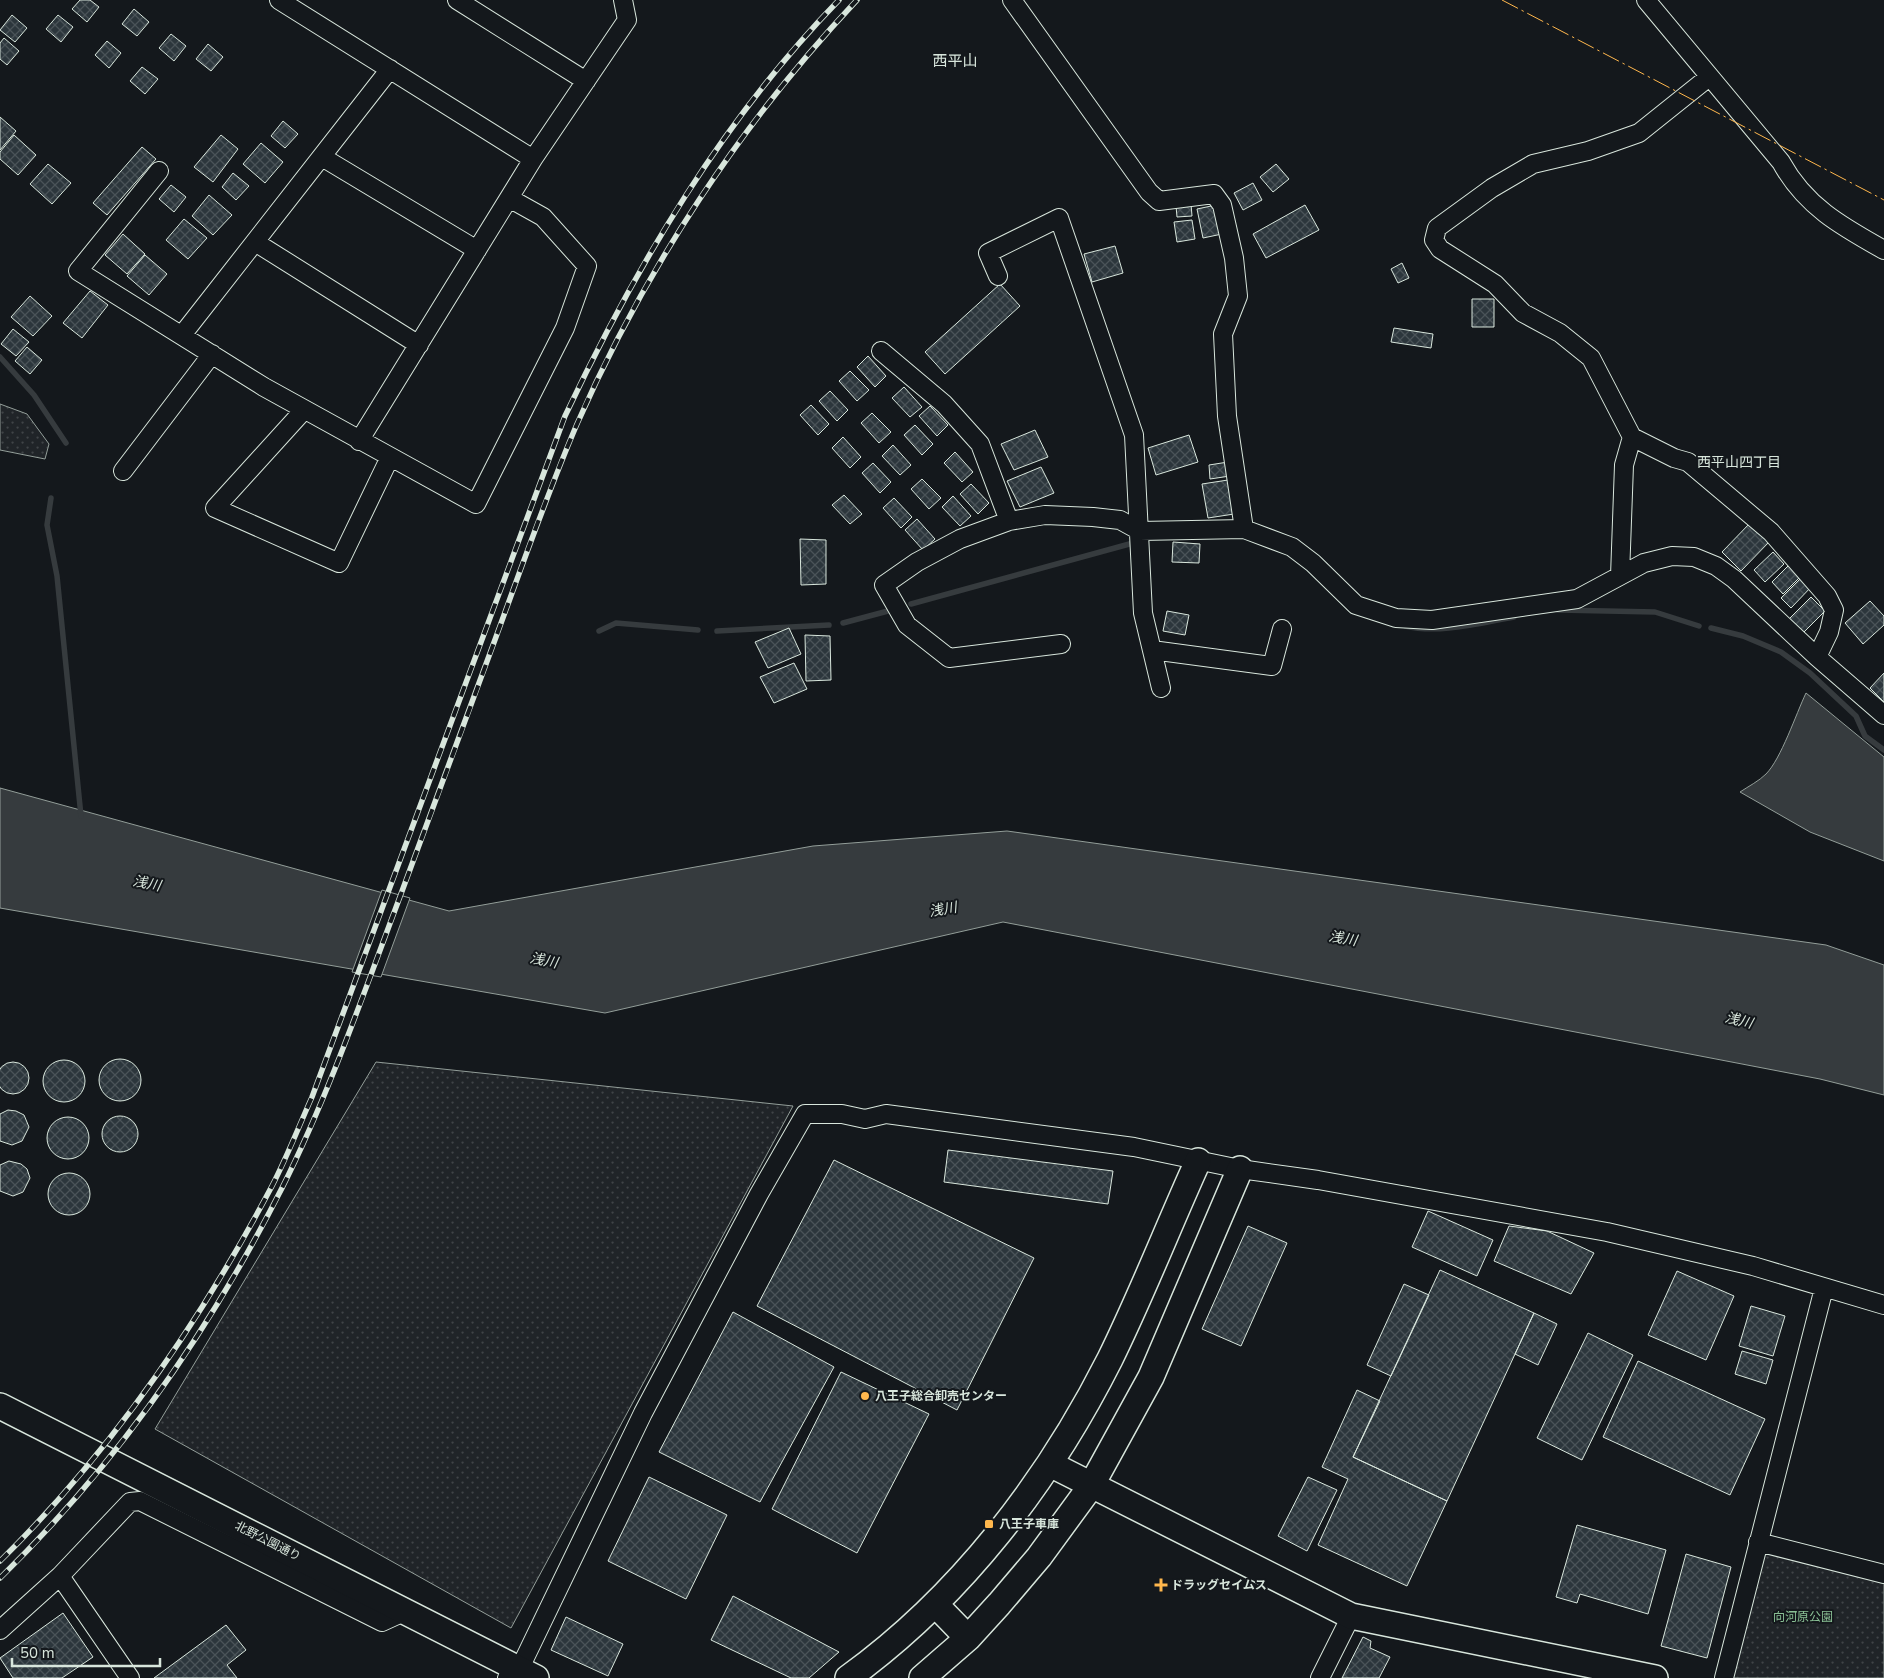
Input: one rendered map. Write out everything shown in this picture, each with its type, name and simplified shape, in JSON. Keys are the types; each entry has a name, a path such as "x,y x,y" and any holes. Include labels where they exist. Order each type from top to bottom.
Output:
{"street":[{"path":"280,0 533,159"},
{"path":"457,0 586,81"},
{"path":"360,441 508,198 626,20 623,0"},
{"path":"1012,0 1149,192 1159,201 1214,194 1222,206 1234,258 1238,296 1223,334 1227,416 1244,529"},
{"path":"1646,0 1781,162 1789,177 1809,202 1832,220 1884,250"},
{"path":"182,335 390,69"},
{"path":"1709,77 1639,133 1588,151 1533,164 1492,188 1437,228 1434,240 1440,249 1495,284 1523,313 1560,334 1591,358 1632,437 1674,458 1688,462 1771,532 1828,596 1834,610 1829,632 1817,657"},
{"path":"322,158 476,250"},
{"path":"159,171 78,271 304,410 476,504 565,328 587,266 543,217 508,198"},
{"path":"998,276 988,253 1059,218 1134,436 1143,613 1161,688"},
{"path":"255,242 419,344"},
{"path":"880,351 944,404 980,444 1010,520"},
{"path":"123,471 212,354"},
{"path":"304,410 215,508 340,563 390,457"},
{"path":"1620,576 1624,465 1632,437"},
{"path":"1061,644 949,658 907,625 884,585 917,562 960,539 1010,520 1045,515 1120,520 1140,530 1244,529 1292,546 1313,563 1356,605 1396,618 1432,620 1577,599 1644,563 1672,556 1694,557 1716,566 1734,579 1817,657 1884,714"},
{"path":"1152,650 1272,666 1282,629"},
{"path":"521,1675 647,1405 759,1194 805,1114 842,1114 865,1119 886,1114 1134,1147 1240,1169 1337,1183 1607,1232 1753,1266 1884,1305"},
{"path":"848,1678 935,1604 1000,1532 1050,1464 1110,1358 1198,1161"},
{"path":"922,1678 968,1638 1039,1557 1091,1486 1151,1377 1240,1169"},
{"path":"1724,1678 1824,1288"},
{"name":"北野公園通り","path":"0,1406 406,1611 521,1675"},
{"path":"1050,1464 1351,1616 1655,1678"},
{"path":"0,1630 60,1576 130,1502 140,1501 382,1622 406,1611"},
{"path":"1758,1542 1884,1574"},
{"path":"60,1576 130,1678"},
{"path":"935,1604 968,1638"},
{"path":"1320,1678 1351,1616"}],"green space":[{"path":"0,404 27,414 49,444 45,459 0,450"},
{"path":"376,1062 793,1106 511,1628 155,1429"},
{"name":"向河原公園","path":"1758,1542 1884,1574 1884,1678 1724,1678"}],"water":[{"path":"1806,693 1884,757 1884,861 1810,832 1740,792 1760,779 1772,767 1783,747"},
{"name":"浅川","path":"0,788 449,911 813,846 1007,831 1826,945 1884,965 1884,1095 1820,1079 1003,922 605,1013 0,908"}],"pier":[{"path":"382,890 410,898 381,977 352,972"}],"building":[{"path":"80,0 90,0 99,7 87,22 72,9"},
{"path":"134,9 149,22 137,36 122,24"},
{"path":"12,15 27,28 15,42 0,30"},
{"path":"58,15 73,27 61,42 46,29"},
{"path":"171,34 186,46 174,61 159,48"},
{"path":"4,38 19,51 7,65 0,59 0,43"},
{"path":"107,41 121,53 109,68 95,55"},
{"path":"208,44 223,57 211,71 196,59"},
{"path":"142,67 158,79 145,94 130,81"},
{"path":"0,117 16,131 0,150"},
{"path":"283,121 298,134 285,148 271,136"},
{"path":"14,135 36,155 18,175 0,159 0,152"},
{"path":"221,135 238,149 213,182 194,167"},
{"path":"261,143 283,162 265,183 243,164"},
{"path":"142,147 156,159 107,215 93,203"},
{"path":"48,164 71,183 52,204 30,184"},
{"path":"1276,164 1289,179 1273,192 1260,177"},
{"path":"233,173 249,186 236,200 222,187"},
{"path":"1253,183 1262,200 1243,210 1234,193"},
{"path":"171,185 186,197 174,212 159,199"},
{"path":"209,195 232,215 213,235 192,216"},
{"path":"1191,204 1192,216 1177,217 1176,206"},
{"path":"1216,205 1222,234 1203,238 1197,209"},
{"path":"1305,205 1319,230 1266,258 1253,234"},
{"path":"184,219 207,238 188,259 166,240"},
{"path":"1192,220 1195,239 1177,242 1174,222"},
{"path":"123,234 145,254 127,274 105,255"},
{"path":"1115,246 1123,273 1092,282 1084,254"},
{"path":"145,255 167,274 149,295 127,276"},
{"path":"1402,263 1409,278 1398,283 1391,269"},
{"path":"1000,284 1020,306 945,374 925,352"},
{"path":"90,291 108,305 82,338 63,323"},
{"path":"30,296 52,316 33,336 11,317"},
{"path":"1472,299 1494,299 1494,327 1472,327"},
{"path":"1394,328 1433,334 1431,348 1391,342"},
{"path":"13,329 29,342 16,356 1,344"},
{"path":"27,347 42,360 30,374 15,361"},
{"path":"868,356 886,376 875,387 857,367"},
{"path":"850,371 869,390 857,401 839,381"},
{"path":"904,387 922,407 910,417 892,398"},
{"path":"830,391 848,410 837,421 819,401"},
{"path":"811,405 829,424 818,435 800,415"},
{"path":"930,406 948,425 937,436 919,416"},
{"path":"872,413 891,432 879,443 861,423"},
{"path":"915,425 933,444 922,455 904,435"},
{"path":"1035,430 1048,457 1014,470 1001,444"},
{"path":"1189,435 1198,462 1156,475 1148,448"},
{"path":"843,437 861,457 850,468 832,448"},
{"path":"893,445 911,465 900,475 882,456"},
{"path":"955,452 973,472 962,482 944,463"},
{"path":"1228,462 1230,476 1210,479 1209,465"},
{"path":"873,463 891,482 880,493 862,473"},
{"path":"1041,467 1054,493 1020,507 1007,481"},
{"path":"922,479 941,498 929,509 911,489"},
{"path":"1228,480 1234,514 1208,518 1202,484"},
{"path":"971,484 989,503 978,514 960,494"},
{"path":"844,495 862,514 850,524 832,505"},
{"path":"953,496 971,516 960,526 942,507"},
{"path":"894,498 912,517 901,528 883,508"},
{"path":"917,519 935,539 923,550 905,530"},
{"path":"1751,522 1770,541 1741,571 1722,552"},
{"path":"800,539 826,540 826,584 801,585"},
{"path":"1173,542 1200,544 1199,563 1172,562"},
{"path":"1773,552 1784,564 1765,582 1754,570"},
{"path":"1790,564 1802,575 1783,594 1772,582"},
{"path":"1803,576 1813,585 1791,608 1781,598"},
{"path":"1811,597 1825,611 1803,633 1789,619"},
{"path":"1870,601 1884,616 1884,625 1863,644 1845,623"},
{"path":"1167,611 1189,615 1185,635 1163,631"},
{"path":"789,628 801,654 768,668 755,642"},
{"path":"805,635 830,636 831,680 806,681"},
{"path":"794,663 807,689 774,703 760,677"},
{"path":"1884,673 1884,702 1870,688"},
{"path":"120,1059 135,1065 141,1080 135,1095 120,1101 105,1095 99,1080 105,1065"},
{"path":"64,1060 79,1066 85,1081 79,1096 64,1102 49,1096 43,1081 49,1066"},
{"path":"13,1062 19,1063 24,1067 28,1072 28,1084 24,1089 19,1093 13,1094 7,1093 2,1089 -2,1084 -3,1078 -2,1072 2,1067 7,1063"},
{"path":"8,1110 24,1115 29,1127 22,1141 12,1145 0,1141 0,1114"},
{"path":"120,1116 132,1122 138,1134 132,1146 120,1152 108,1146 102,1134 108,1122"},
{"path":"68,1117 83,1123 89,1138 83,1153 68,1159 53,1153 47,1138 53,1123"},
{"path":"948,1150 1113,1171 1108,1204 944,1182"},
{"path":"834,1160 1034,1258 957,1410 757,1306"},
{"path":"9,1161 21,1164 27,1169 30,1178 23,1192 13,1196 0,1191 0,1165"},
{"path":"69,1173 84,1179 90,1194 84,1209 69,1215 54,1209 48,1194 54,1179"},
{"path":"1428,1211 1493,1240 1477,1276 1412,1247"},
{"path":"1248,1226 1287,1243 1241,1346 1202,1329"},
{"path":"1509,1226 1547,1231 1594,1253 1571,1294 1494,1261"},
{"path":"1440,1270 1534,1313 1447,1501 1353,1457"},
{"path":"1677,1271 1734,1296 1706,1360 1648,1335"},
{"path":"1404,1284 1429,1295 1391,1376 1367,1365"},
{"path":"1751,1306 1785,1316 1773,1356 1739,1346"},
{"path":"733,1312 834,1367 760,1502 659,1452"},
{"path":"1534,1313 1557,1324 1538,1365 1515,1354"},
{"path":"1588,1333 1633,1355 1582,1460 1537,1438"},
{"path":"1742,1351 1773,1360 1766,1384 1735,1374"},
{"path":"1638,1361 1765,1419 1730,1495 1603,1437"},
{"path":"841,1372 929,1414 857,1553 772,1509"},
{"path":"1357,1390 1380,1401 1353,1457 1447,1501 1407,1586 1318,1545 1348,1479 1322,1467"},
{"path":"649,1477 727,1515 686,1599 608,1561"},
{"path":"1308,1477 1337,1490 1307,1551 1278,1536"},
{"path":"1577,1525 1666,1550 1648,1614 1580,1594 1577,1603 1556,1597"},
{"path":"1686,1554 1731,1567 1707,1658 1661,1646"},
{"path":"733,1596 839,1652 809,1678 791,1678 711,1640"},
{"path":"63,1613 93,1657 62,1678 13,1678 0,1658"},
{"path":"566,1617 623,1644 608,1676 551,1650"},
{"path":"226,1625 246,1650 227,1665 237,1678 154,1678"},
{"path":"1363,1637 1371,1641 1370,1648 1390,1657 1379,1678 1342,1678"}],"waterway":[{"path":"0,357 34,395 66,443"},
{"path":"51,498 47,525 57,576 81,816"},
{"path":"911,604 1133,543"},
{"path":"1558,610 1655,612 1699,626"},
{"path":"843,623 888,611"},
{"path":"1405,626 1432,629 1446,628 1514,617"},
{"path":"599,631 616,623 698,630"},
{"path":"717,631 829,625"},
{"path":"1711,628 1743,636 1781,652 1810,673 1856,716 1865,736 1884,750"}],"railway":[{"path":"0,1561 79,1476 150,1384 215,1287 272,1186 312,1097 565,416 621,304 685,196 757,94 839,0"},
{"path":"0,1578 83,1490 121,1443 191,1345 254,1241 299,1153 344,1046 545,503 577,424 604,366 665,254 735,147 814,47 857,0"}],"power":[{"path":"1502,0 1884,200"}],"place":[{"name":"八王子総合卸売センター","path":"865,1396"},
{"name":"八王子車庫","path":"989,1524"},
{"name":"ドラッグセイムス","path":"1161,1585"}],"district":[{"name":"西平山","path":"955,61"},
{"name":"西平山四丁目","path":"1739,462"}]}
